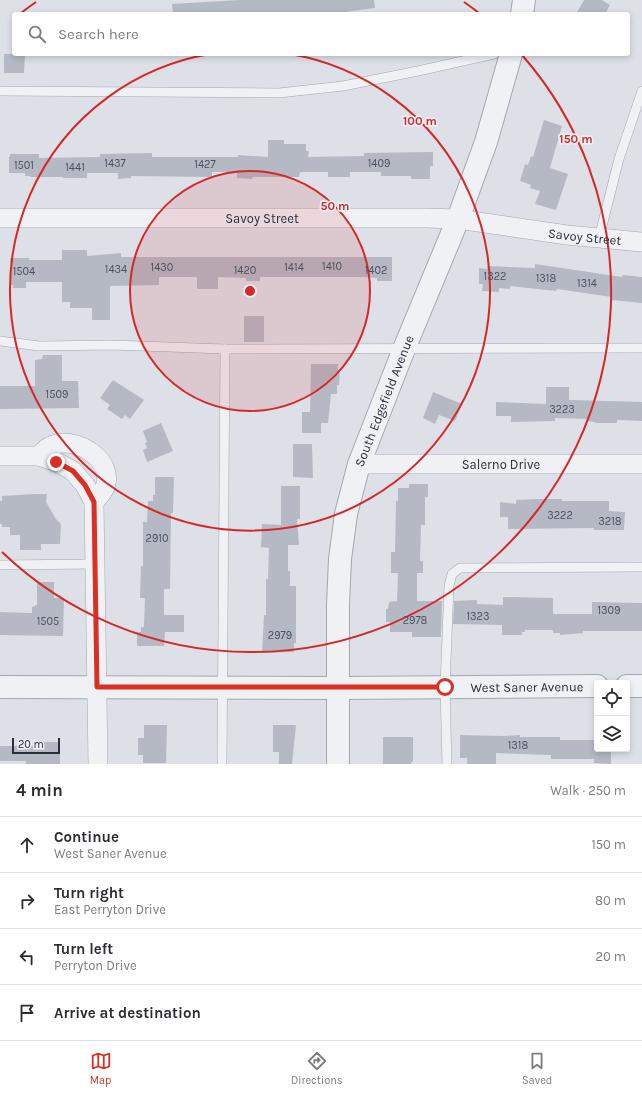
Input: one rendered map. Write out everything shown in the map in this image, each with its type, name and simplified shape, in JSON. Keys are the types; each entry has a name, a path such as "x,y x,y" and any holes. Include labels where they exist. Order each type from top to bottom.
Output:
{"street":[{"name":"South Edgefield Avenue","path":"338,764 338,605 340,559 346,514 360,464 404,349 458,219 486,142 510,56"},
{"name":"Savoy Street","path":"0,218 458,219 566,235 642,242"},
{"path":"38,456 45,449 54,444 67,443 81,446 94,454 103,466 106,477 105,488 94,502"},
{"path":"0,456 38,456 56,462 73,471 85,485 94,502 98,764"},
{"name":"Salerno Drive","path":"360,464 642,464"},
{"name":"West Saner Avenue","path":"0,686 338,688 594,686"},
{"path":"630,686 642,686"}],"lane":[{"path":"0,91 279,93 344,86 485,56"},
{"path":"599,238 619,159 642,91"},
{"path":"0,342 39,346 112,345 225,350 642,348"},
{"path":"222,764 225,350"},
{"path":"0,565 95,564"},
{"path":"447,764 445,687 449,586 452,574 460,568 642,567"}],"building":[{"path":"240,0 374,0 375,8 344,12 173,12 172,4"},
{"path":"584,0 602,0 610,5 606,12 577,12"},
{"path":"4,54 12,54 12,56 25,56 24,73 4,73"},
{"path":"544,120 562,126 550,168 568,174 556,210 535,204 540,191 530,188 531,185 520,181 525,164 528,165 531,156 533,157"},
{"path":"268,140 284,140 284,144 306,144 306,151 309,151 308,157 364,156 364,153 433,152 433,166 430,166 430,179 411,179 411,176 381,176 381,172 350,172 350,177 328,177 328,172 300,172 299,177 253,177 252,179 237,178 237,172 212,172 212,177 131,176 131,178 118,179 118,173 87,173 87,178 63,178 30,177 25,176 25,173 9,173 10,154 39,154 39,158 100,157 100,154 152,153 152,157 238,157 238,155 268,157"},
{"path":"62,250 87,250 87,256 121,253 121,257 392,257 392,281 377,281 377,278 360,277 260,277 260,281 246,281 246,278 218,277 218,289 197,289 197,277 159,277 159,285 110,286 110,320 92,320 92,308 70,308 70,302 62,302 62,282 26,282 26,288 13,288 13,285 11,285 10,258 29,258 29,260 62,260"},
{"path":"535,264 622,277 623,275 642,277 642,303 612,300 612,297 557,289 556,291 510,286 510,289 499,288 499,292 482,291 483,284 479,284 479,268 487,269 487,266 535,268"},
{"path":"244,316 264,316 264,342 244,342"},
{"path":"43,355 62,355 62,381 78,381 79,408 0,409 0,386 35,386 35,360 42,359"},
{"path":"311,364 338,364 338,370 340,370 337,394 331,394 328,423 321,423 321,433 302,433 302,412 310,412"},
{"path":"113,380 144,400 130,419 125,415 122,419 107,409 110,405 100,398"},
{"path":"546,387 569,387 569,400 642,402 642,421 617,420 617,423 595,423 587,421 587,419 555,418 555,421 511,422 511,416 496,416 496,402 546,404"},
{"path":"433,392 462,404 455,421 439,415 435,424 423,418"},
{"path":"161,423 173,451 147,462 143,450 147,448 145,443 147,442 143,431"},
{"path":"293,444 312,444 313,478 293,477"},
{"path":"155,477 174,477 173,513 171,513 170,589 164,589 164,615 184,615 184,632 165,632 164,646 137,646 137,632 141,632 141,627 144,627 145,598 140,598 141,566 143,566 143,522 147,522 148,501 153,501 153,495 155,495"},
{"path":"409,484 428,484 428,497 425,497 425,525 421,525 420,561 423,561 423,573 417,573 417,601 442,601 441,637 412,637 412,632 390,632 390,622 386,622 386,609 388,609 389,602 397,601 398,573 391,573 391,552 395,552 396,501 398,501 398,488 409,488"},
{"path":"281,486 300,486 300,519 297,519 299,545 288,545 288,571 290,571 290,586 296,586 296,643 294,643 294,652 262,653 264,615 266,615 266,579 268,579 269,548 261,547 262,524 281,525"},
{"path":"47,494 46,502 56,519 61,524 60,544 41,544 41,550 20,550 20,535 10,535 10,527 2,527 2,524 0,524 0,501 2,501 2,496"},
{"path":"562,499 562,501 609,501 609,511 625,512 624,530 594,530 594,528 508,529 508,517 500,517 500,502 516,504 516,500"},
{"path":"37,582 54,582 54,598 64,598 63,636 0,635 0,612 32,613 32,607 37,605"},
{"path":"503,597 553,598 553,614 592,614 592,602 642,603 642,631 583,631 583,633 560,635 560,633 553,633 553,630 525,630 525,632 522,632 522,635 502,635 502,625 453,624 454,601 477,600 477,604 503,605"},
{"path":"144,725 167,725 166,763 143,763 143,755 138,755 138,738 144,738"},
{"path":"273,725 296,725 292,764 279,764 279,752 273,752"},
{"path":"460,735 520,735 520,737 560,737 560,740 594,740 594,752 611,752 611,764 594,763 594,759 551,759 551,755 496,753 496,764 467,764 467,758 460,758"},
{"path":"383,737 413,737 413,762 411,762 411,764 383,764"},
{"path":"40,742 60,742 60,764 26,764 26,761 0,761 0,746 40,746"}],"route":[{"path":"56,462 73,471 85,485 94,502 97,687 445,687"}]}
